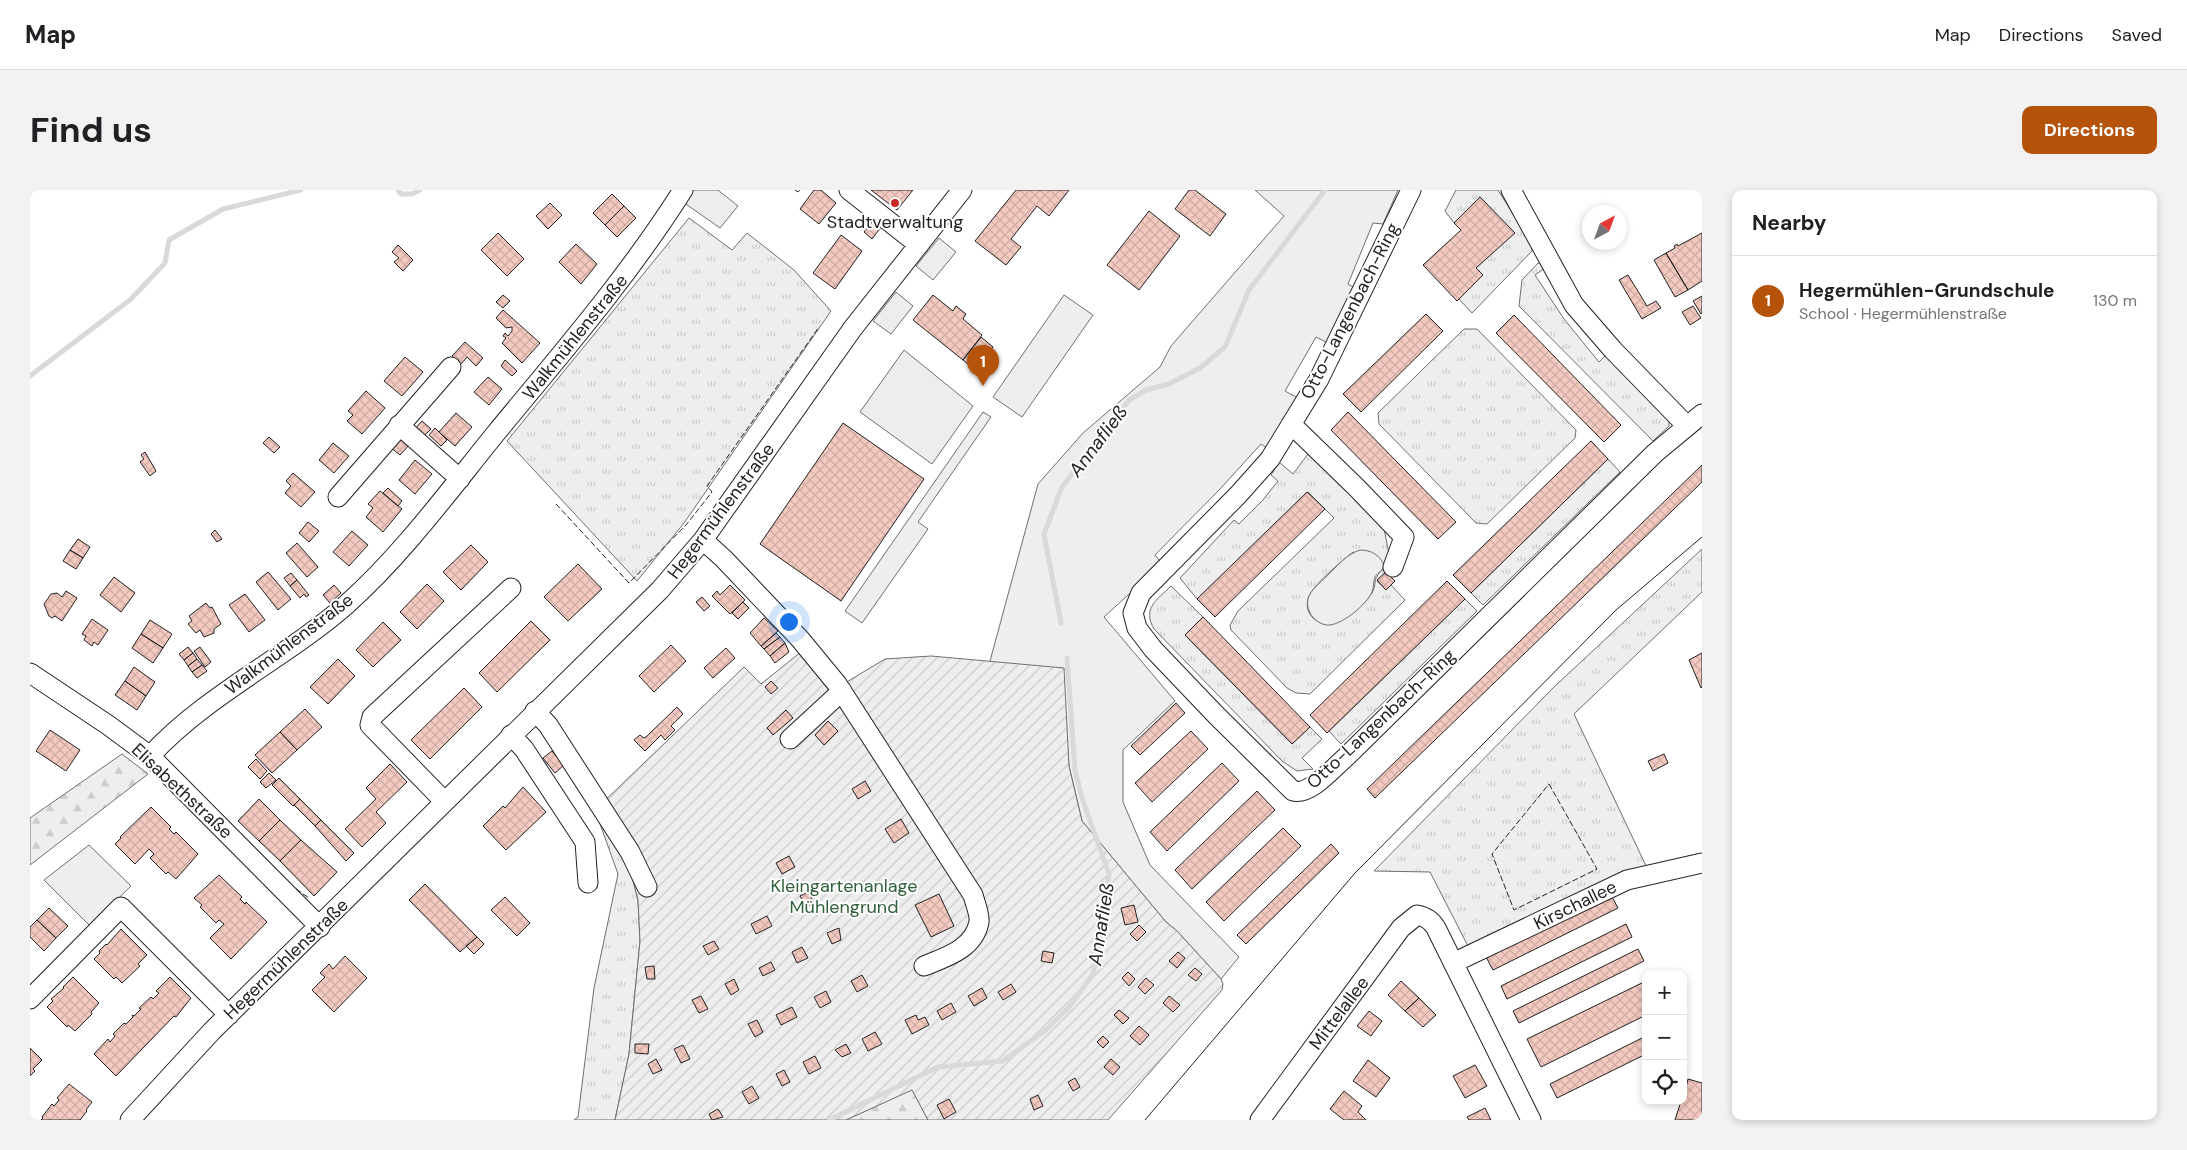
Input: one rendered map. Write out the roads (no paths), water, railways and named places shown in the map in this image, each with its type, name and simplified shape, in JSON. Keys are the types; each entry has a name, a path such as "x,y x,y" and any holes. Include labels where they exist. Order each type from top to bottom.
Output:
{"street":[{"name":"Walkmühlenstraße","path":"150,756 167,738 191,718 346,604 384,567 595,314 639,256 683,190"},
{"path":"849,190 919,245"},
{"name":"Hegermühlenstraße","path":"130,1120 229,1015 320,927 444,800 660,590 703,540 759,464 853,328 962,190"},
{"name":"Otto-Langenbach-Ring","path":"1411,190 1319,379 1270,459 1238,495 1141,593 1133,613 1137,628 1153,649 1293,791 1298,793 1312,787 1346,757 1655,453 1687,426"},
{"path":"1511,190 1574,305 1613,350 1687,426 1702,414"},
{"path":"338,497 451,366"},
{"path":"1291,424 1404,537 1393,567"},
{"path":"399,425 460,478"},
{"path":"703,540 724,559 800,639 842,691 973,895 979,921 974,936 961,950 924,966"},
{"path":"444,800 370,725 372,717 511,588"},
{"name":"Elisabethstraße","path":"30,673 108,725 150,756 320,927"},
{"path":"790,739 842,691"},
{"path":"535,711 548,725 630,852 647,887"},
{"path":"511,735 524,748 585,842 588,883"},
{"name":"Kirschallee","path":"1453,964 1627,880 1702,863"},
{"path":"30,998 121,907 229,1015"},
{"name":"Mittelallee","path":"1264,1118 1401,928 1416,916 1424,916 1431,920 1453,964"},
{"path":"1453,964 1531,1120"}],"waterway":[{"path":"30,376 131,299 165,263 169,240 223,209 301,190"},
{"path":"398,190 401,194 412,194 420,190"},
{"name":"Annafließ","path":"1061,623 1044,534 1062,487 1129,400 1146,390 1169,384 1200,368 1225,347 1249,290 1325,190"},
{"name":"Annafließ","path":"829,1120 938,1067 1003,1061 1047,1029 1070,1006 1093,974 1100,941 1109,874 1082,798 1075,770 1067,658"}],"tram line":[{"path":"1145,1120 1355,873 1616,610 1702,537"}],"place":[{"name":"Stadtverwaltung","path":"895,203"},
{"name":"Hegermühlen-Grundschule","path":"983,386"}],"park label":[{"name":"Kleingartenanlage Mühlengrund","path":"844,896"}]}
